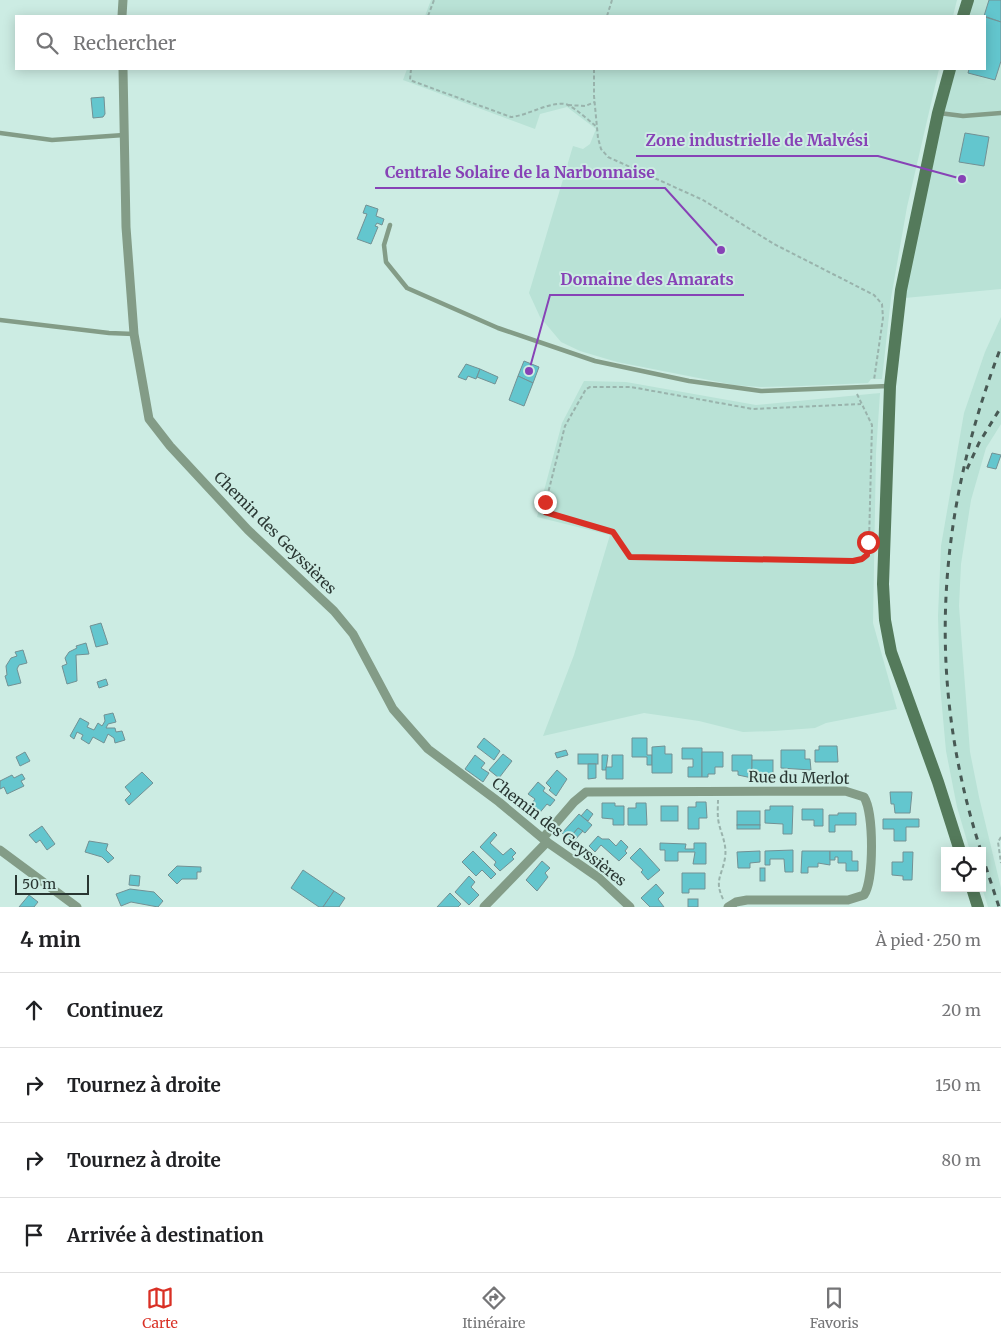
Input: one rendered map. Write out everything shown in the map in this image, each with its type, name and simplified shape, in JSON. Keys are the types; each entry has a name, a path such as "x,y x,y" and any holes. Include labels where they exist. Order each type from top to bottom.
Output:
{"street":[{"path":"122,15 123,0"},
{"path":"964,15 968,0"},
{"name":"Chemin des Geyssières","path":"123,70 126,227 134,334 149,419 170,446 248,530 334,611 353,634 393,709 428,749 499,802 545,840 599,878 630,907"},
{"path":"950,70 938,113 901,290 890,386 883,584 885,620 891,652 938,782 959,847"},
{"name":"Rue du Merlot","path":"484,907 545,840 574,802 586,792 845,791 864,797 870,811 870,880 864,895 848,900 806,904 747,900 736,902 728,907"},
{"path":"0,850 77,907"},
{"path":"973,892 978,907"}],"lane":[{"path":"938,113 963,116 1001,113"},
{"path":"0,133 52,140 124,135"},
{"path":"390,225 384,245 386,262 407,288 498,328 594,360 689,381 761,391 890,386"},
{"path":"0,320 109,333 134,334"}],"path":[{"path":"428,15 434,0"},
{"path":"607,15 612,0"},
{"path":"411,70 410,80 511,117 522,116 556,104 585,106 594,102"},
{"path":"594,70 594,102 601,149 608,157 703,200 774,244 874,295 882,304 883,318 874,386"},
{"path":"568,105 598,127"},
{"path":"858,386 857,397 869,415 872,435 868,549 867,555 862,559 853,561 630,557 613,532 608,529 545,512 544,509 565,426 586,389 590,387 632,387 753,409 861,404"},
{"path":"718,790 718,822 725,840 725,859 718,875 719,890 728,907"},
{"path":"1001,837 998,842 1001,863"}],"shaded area":[{"path":"431,0 957,0 953,15 425,15"},
{"path":"968,0 1001,0 1001,289 894,299 951,70 986,70 986,15 964,15"},
{"path":"407,70 939,70 907,207 891,298 882,379 871,379 868,383 801,386 760,387 734,385 617,362 580,351 561,342 540,317 529,293 573,146 583,149 590,144 596,129 567,107 540,114 535,129 403,80"},
{"path":"1001,317 1001,424 986,448 971,500 961,564 959,606 970,752 1001,888 1001,907 988,907 983,892 986,892 986,847 969,847 957,807 946,751 940,685 938,616 941,546 964,413 985,352"},
{"path":"584,381 626,382 756,405 880,393 876,453 873,623 897,709 826,723 815,728 743,732 699,721 644,713 543,736 574,655 610,535 537,517 562,423"}],"building":[{"path":"989,0 1001,0 1001,22 984,15"},
{"path":"986,17 1001,22 1001,61 995,80 968,73 969,70 986,70"},
{"path":"104,97 105,114 103,117 93,118 91,98"},
{"path":"965,133 989,137 984,166 959,162"},
{"path":"366,205 378,209 376,216 384,219 382,225 377,223 375,226 378,227 371,244 357,239 367,214 363,213"},
{"path":"524,361 539,367 533,383 518,376"},
{"path":"466,364 480,369 476,379 468,376 466,380 458,377"},
{"path":"480,369 498,377 495,384 477,377"},
{"path":"518,376 533,383 524,406 509,400"},
{"path":"992,453 1001,455 996,469 987,467"},
{"path":"101,623 108,644 96,647 90,626"},
{"path":"86,643 89,654 76,655 77,681 67,684 62,666 67,664 65,658 69,652 77,648 76,646"},
{"path":"23,650 27,663 19,665 17,669 21,683 8,686 5,676 7,675 6,666 11,658 17,656 15,652"},
{"path":"106,679 108,685 99,688 97,682"},
{"path":"113,713 116,722 108,724 106,728 115,728 116,732 122,731 125,740 115,743 114,738 108,734 104,743 93,737 89,744 81,739 83,735 77,732 74,739 70,736 80,718 89,723 87,727 94,730 98,723 102,726 105,721 104,715"},
{"path":"484,738 500,751 494,760 477,747"},
{"path":"632,738 647,738 647,755 652,755 652,765 647,765 647,757 632,757"},
{"path":"665,746 665,754 672,754 672,773 652,773 652,747"},
{"path":"819,746 837,746 838,762 815,762 815,750 819,750"},
{"path":"682,748 702,748 702,777 688,777 688,767 693,767 693,759 682,759"},
{"path":"566,750 568,755 557,758 555,753"},
{"path":"781,750 805,750 805,759 810,759 811,770 781,768"},
{"path":"25,752 30,761 20,766 16,757"},
{"path":"702,752 723,752 723,767 715,767 715,774 708,774 708,777 702,777"},
{"path":"503,754 512,761 499,778 489,770"},
{"path":"578,754 598,754 598,764 578,764"},
{"path":"475,755 485,763 481,768 489,773 483,782 465,769"},
{"path":"602,755 608,755 606,770 602,770"},
{"path":"612,755 623,755 623,779 606,779 606,767 612,767"},
{"path":"732,755 752,755 752,778 738,775 738,771 732,771"},
{"path":"752,760 773,760 773,778 752,778"},
{"path":"588,764 596,764 596,778 588,779"},
{"path":"557,770 567,779 556,796 549,790 551,788 546,783"},
{"path":"142,772 153,783 129,805 125,800 131,794 125,787"},
{"path":"22,774 25,779 21,781 24,786 7,794 4,787 0,789 0,781 12,775 14,778"},
{"path":"538,782 545,788 543,791 555,800 550,806 547,804 537,816 528,809 535,799 528,794"},
{"path":"890,792 912,792 910,813 895,813 894,804 891,804"},
{"path":"696,802 706,802 707,818 699,818 699,829 688,829 688,807 696,807"},
{"path":"602,803 615,803 615,806 624,806 624,825 613,825 613,819 602,818"},
{"path":"636,803 646,803 647,825 628,825 628,808 636,808"},
{"path":"661,806 678,806 678,821 661,821"},
{"path":"770,806 793,806 792,834 783,834 783,824 765,823 765,810 770,810"},
{"path":"587,809 593,814 588,821 581,816"},
{"path":"802,809 823,809 823,826 814,826 814,820 802,820"},
{"path":"737,811 760,811 760,825 737,825"},
{"path":"838,813 856,813 856,825 835,825 835,832 829,832 829,815 838,815"},
{"path":"579,814 592,825 585,833 578,828 569,839 562,833"},
{"path":"883,819 919,819 919,827 906,827 906,841 894,841 894,829 883,829"},
{"path":"737,825 760,825 760,829 737,829"},
{"path":"42,826 55,844 47,850 40,840 36,843 29,835"},
{"path":"578,828 583,831 573,842 569,839"},
{"path":"494,832 497,835 490,843 503,855 511,848 516,853 512,857 514,859 500,871 494,865 496,862 480,847"},
{"path":"598,836 602,839 609,839 616,846 621,840 628,847 625,851 627,853 619,861 601,845 595,852 589,846"},
{"path":"89,841 108,844 106,850 114,858 108,863 102,857 85,852"},
{"path":"660,843 686,844 685,849 694,849 694,843 706,843 706,864 693,864 695,852 678,852 678,861 665,861 665,850 660,850"},
{"path":"640,848 660,870 648,880 641,872 643,870 630,858"},
{"path":"793,850 793,872 785,872 784,859 770,859 770,865 765,865 765,851"},
{"path":"473,851 496,874 491,879 482,870 476,876 462,862"},
{"path":"760,851 760,862 750,863 750,868 738,868 737,852"},
{"path":"802,851 830,851 830,865 818,863 818,867 808,867 808,873 801,873"},
{"path":"830,851 852,851 852,861 858,861 858,871 846,871 846,863 838,863 838,857 835,857 835,860 830,860"},
{"path":"903,852 913,852 912,880 903,880 903,876 892,875 892,862 903,862"},
{"path":"542,861 550,868 545,873 548,877 537,891 526,880"},
{"path":"177,866 201,867 201,872 197,872 197,879 182,879 177,884 168,875"},
{"path":"760,868 765,868 765,881 760,881"},
{"path":"303,870 334,891 323,907 319,907 291,888"},
{"path":"682,873 705,873 705,889 689,889 689,893 682,893"},
{"path":"130,875 140,876 139,886 129,885"},
{"path":"469,876 475,882 471,887 479,895 469,905 455,892"},
{"path":"656,884 664,893 658,899 664,907 650,907 641,898"},
{"path":"130,889 154,892 163,901 158,907 131,902 121,906 116,894"},
{"path":"334,891 345,898 339,907 323,907"},
{"path":"450,893 461,904 458,907 437,907"},
{"path":"29,895 38,902 34,907 19,907"},
{"path":"688,899 698,899 698,907 688,907"}],"railway":[{"path":"980,847 963,787 952,723 946,660 946,597 952,534 963,472 979,409 1001,347"},
{"path":"967,469 979,443 1001,407"},
{"path":"986,867 999,907"}],"place":[{"name":"Zone industrielle de Malvési","path":"962,179"},
{"name":"Centrale Solaire de la Narbonnaise","path":"721,250"},
{"name":"Domaine des Amarats","path":"529,371"}],"route":[{"path":"545,502 545,512 613,532 630,557 853,561 862,559 867,555 868,542"}]}
